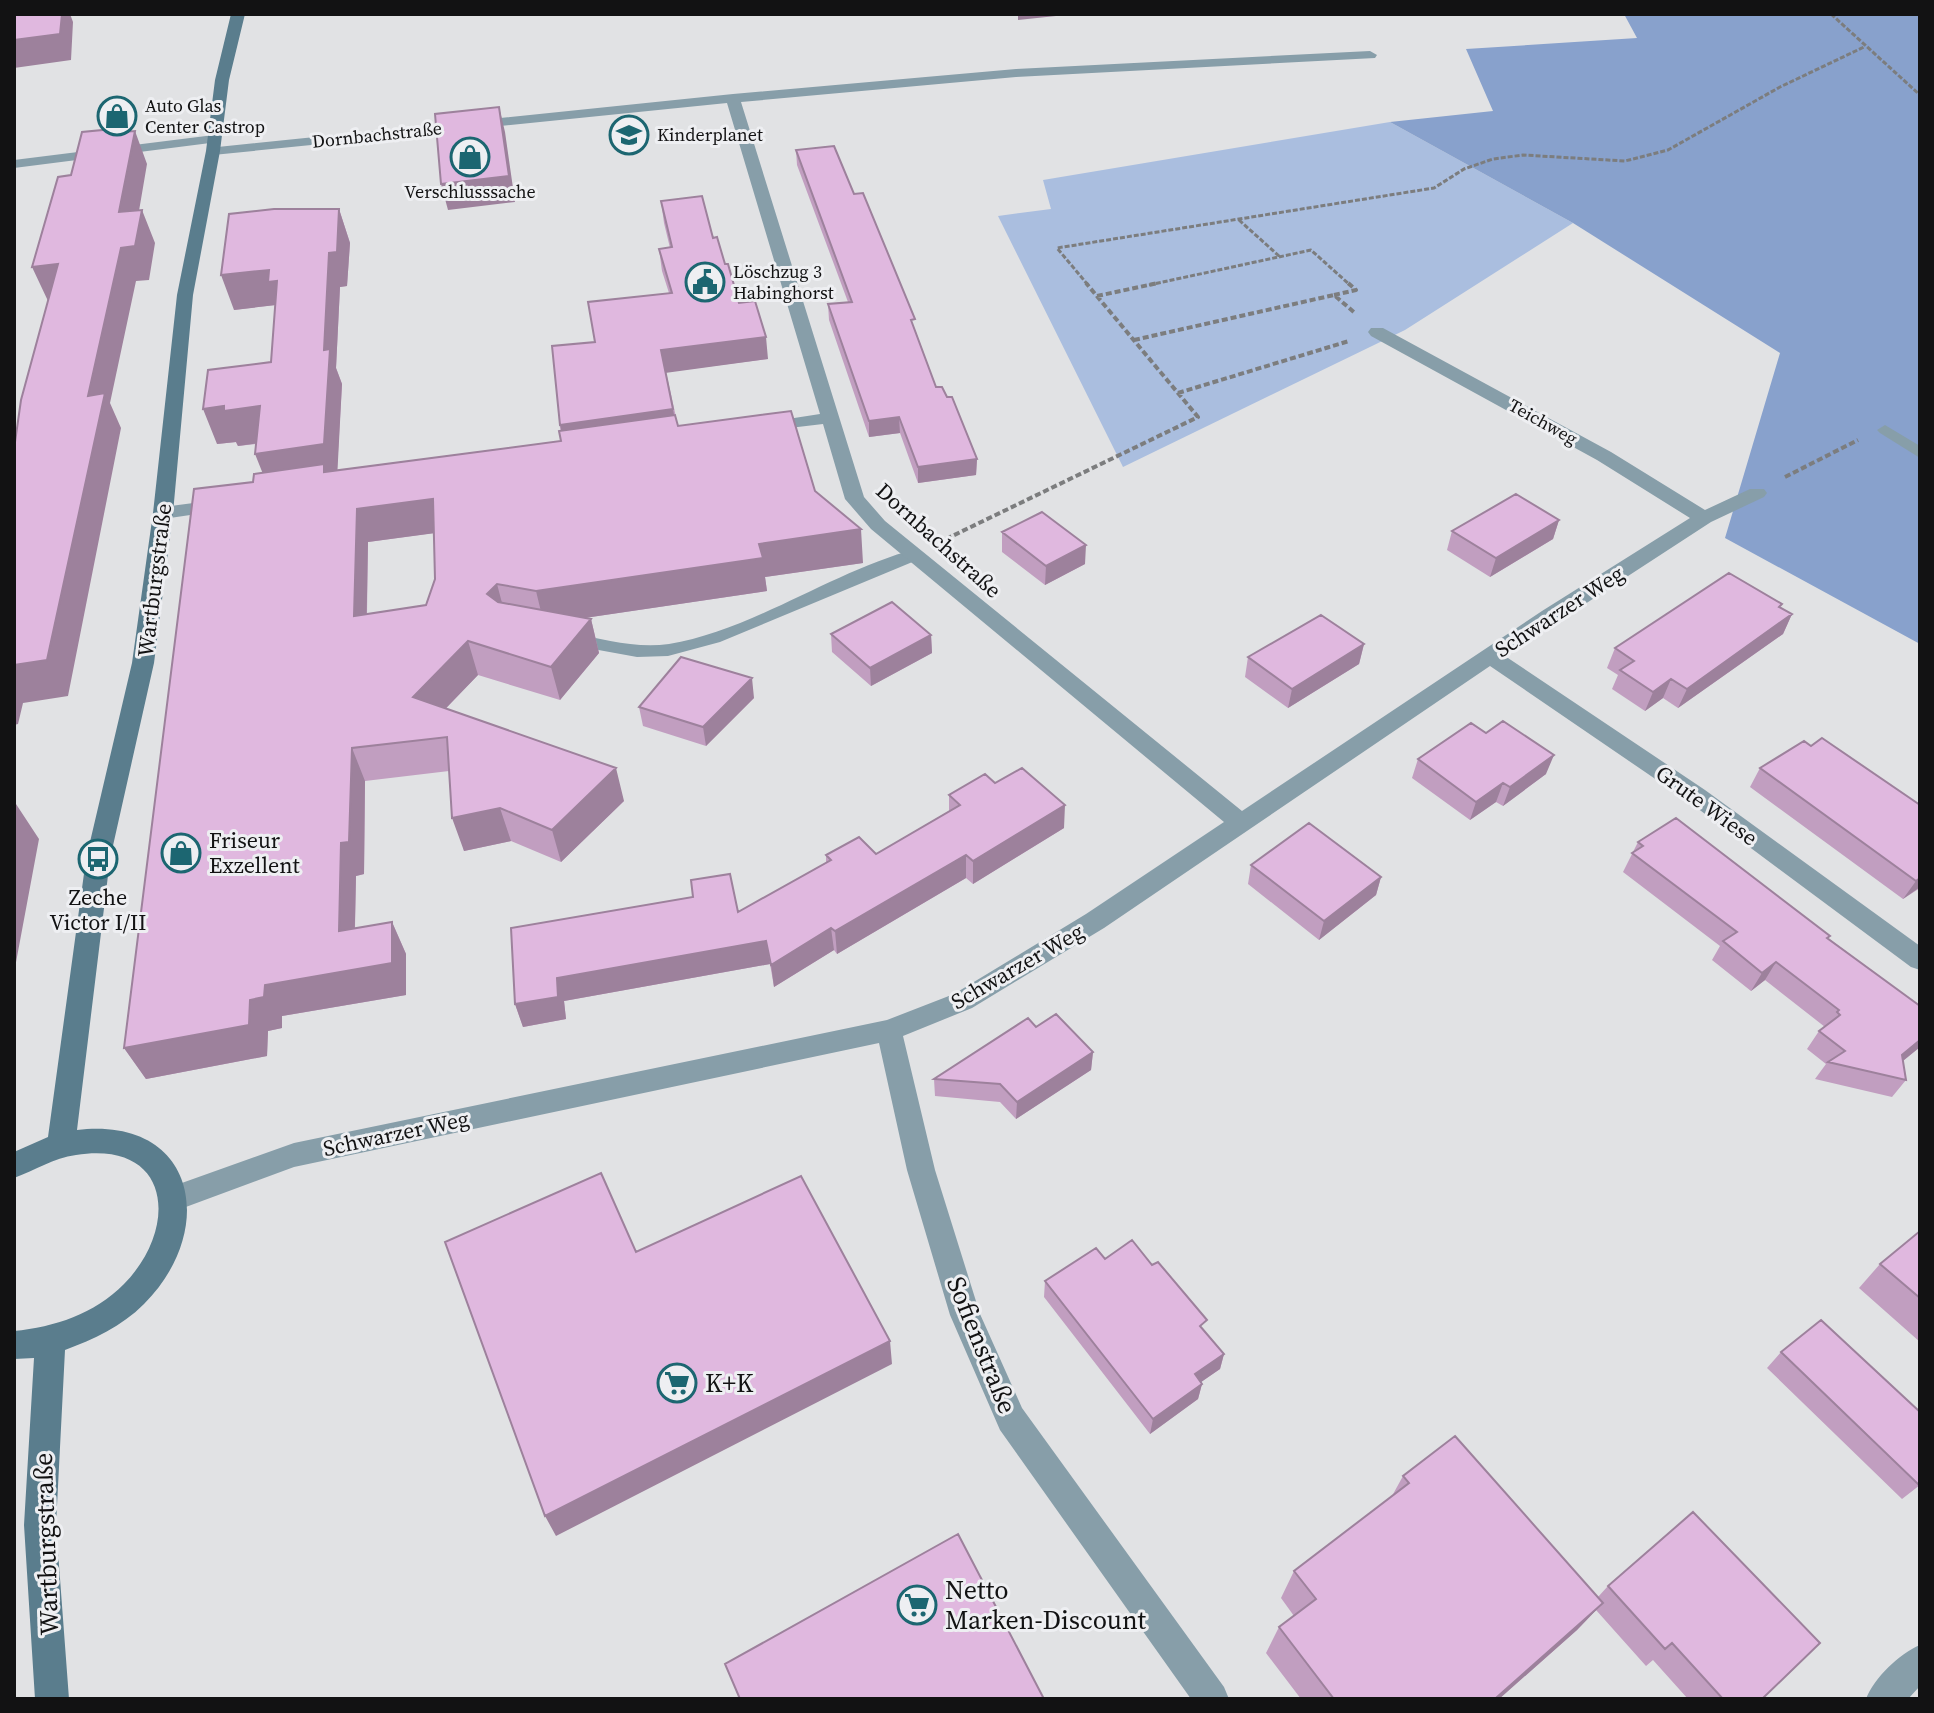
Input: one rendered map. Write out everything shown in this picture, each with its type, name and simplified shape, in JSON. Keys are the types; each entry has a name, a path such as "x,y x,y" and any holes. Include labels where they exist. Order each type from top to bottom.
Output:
{"main road":[{"name":"Wartburgstraße","path":"61,1146 98,859 141,676 163,513 185,295 214,145 222,80 238,14"},
{"path":"14,1166 61,1146 84,1141 107,1141 146,1153 160,1165 170,1180 175,1198 175,1221 167,1246 153,1271 133,1294 108,1314 79,1330 50,1341 14,1345"},
{"name":"Wartburgstraße","path":"50,1341 40,1525 52,1699"}],"street":[{"name":"Dornbachstraße","path":"214,145 1016,73 1370,55"},
{"name":"Dornbachstraße","path":"733,98 855,499 878,525 1240,822"},
{"name":"Teichweg","path":"1377,332 1604,456 1704,518"},
{"path":"739,432 829,418"},
{"name":"Schwarzer Weg","path":"175,1198 294,1155 889,1030 963,1001 1095,921 1490,656 1704,518 1757,493"},
{"path":"163,513 242,502"},
{"name":"Grute Wiese","path":"1490,656 1697,796 1920,960"},
{"name":"Sofienstraße","path":"889,1030 921,1170 965,1315 1011,1419 1212,1699"},
{"path":"1883,1699 1920,1662"}],"lane":[{"path":"14,164 214,145"},
{"path":"1885,430 1920,453"},
{"path":"550,635 637,651 668,650 714,638 916,554"}],"path":[{"path":"1831,14 1920,95"},
{"path":"916,554 1198,417 1057,248 1434,188 1464,169 1493,159 1523,155 1625,161 1668,150 1780,87 1864,47"},
{"path":"1239,219 1280,257"},
{"path":"1097,296 1311,250 1356,290 1134,340"},
{"path":"1334,295 1377,332"},
{"path":"1178,393 1377,332"},
{"path":"1757,493 1838,448 1885,430"}],"shaded area":[{"path":"1624,14 1920,14 1920,644 1725,538 1780,353 1573,223 1390,122 1493,111 1466,49 1637,38"},
{"path":"1390,122 1573,223 1405,330 1123,467 998,216 1051,209 1043,180"}],"building":[{"path":"14,14 62,14 60,34 14,40"},
{"path":"499,107 509,176 441,184 435,114"},
{"path":"124,128 123,132 135,131 119,212 142,210 135,246 121,248 88,396 105,393 47,660 14,665 14,449 21,400 58,264 32,267 58,177 71,175 82,132"},
{"path":"834,146 854,194 863,193 915,319 911,320 936,387 942,387 947,397 952,397 977,459 918,467 899,417 869,421 828,304 852,302 796,150"},
{"path":"702,196 713,238 717,237 725,264 728,264 739,303 755,301 766,337 661,350 673,409 560,425 552,346 595,342 588,302 672,293 659,249 672,247 661,201"},
{"path":"274,209 339,209 337,252 329,253 324,350 330,349 324,444 255,454 260,406 224,411 224,406 203,409 208,370 271,362 277,281 268,282 269,270 221,275 229,214"},
{"path":"791,411 815,491 861,529 759,544 763,558 536,591 497,584 487,594 498,602 591,619 551,667 468,641 413,697 616,768 552,830 500,808 452,818 447,737 352,748 349,842 341,843 339,931 392,922 392,963 265,985 264,997 250,1000 249,1025 124,1048 194,489 253,482 254,474 324,464 324,472 561,441 559,431 675,415 678,426","holes":["433,499 435,579 426,605 354,616 357,509"]},
{"path":"1516,494 1559,520 1496,558 1452,531"},
{"path":"1042,512 1086,545 1046,566 1002,532"},
{"path":"1729,573 1782,604 1779,607 1792,614 1687,689 1671,679 1653,692 1620,670 1634,661 1615,648"},
{"path":"892,602 931,635 870,668 831,634"},
{"path":"1321,615 1364,644 1292,689 1248,657"},
{"path":"681,657 752,678 703,727 639,707"},
{"path":"1503,721 1554,755 1510,787 1503,783 1476,802 1418,759 1471,723 1486,733"},
{"path":"1822,738 1920,805 1920,878 1916,881 1760,768 1804,741 1811,746"},
{"path":"1022,768 1065,805 973,861 966,855 835,931 831,928 771,965 766,941 557,978 558,997 515,1004 511,928 693,897 691,880 730,874 738,912 831,860 826,855 859,837 876,854 960,805 949,795 985,774 995,783"},
{"path":"1676,818 1830,936 1827,938 1920,1006 1920,1040 1902,1055 1906,1080 1828,1062 1845,1051 1819,1031 1840,1015 1839,1010 1776,962 1762,973 1723,941 1737,932 1632,853 1643,846 1638,842"},
{"path":"1309,823 1381,877 1324,921 1251,865"},
{"path":"1056,1014 1093,1052 1017,1102 1000,1084 934,1079 1028,1018 1036,1027"},
{"name":"K+K","path":"601,1173 636,1252 801,1176 890,1341 545,1516 445,1242"},
{"path":"1920,1231 1920,1298 1880,1264"},
{"path":"1132,1240 1152,1265 1158,1262 1207,1320 1200,1326 1224,1354 1195,1374 1202,1384 1153,1419 1045,1281 1096,1248 1105,1259"},
{"path":"1821,1320 1920,1412 1919,1485 1781,1352"},
{"path":"1455,1436 1603,1603 1497,1697 1499,1699 1334,1699 1279,1627 1316,1599 1294,1571 1409,1483 1403,1476"},
{"path":"1693,1512 1820,1643 1762,1699 1723,1699 1672,1643 1665,1649 1608,1586"},
{"name":"Netto Marken-Discount","path":"958,1534 1044,1699 740,1699 725,1664"}],"place":[{"name":"Auto Glas Center Castrop","path":"117,116"},
{"name":"Kinderplanet","path":"629,135"},
{"name":"Verschlusssache","path":"470,157"},
{"name":"Löschzug 3 Habinghorst","path":"705,282"},
{"name":"Friseur Exzellent","path":"181,853"},
{"name":"Zeche Victor I/II","path":"98,859"},
{"name":"K+K","path":"677,1383"},
{"name":"Netto Marken-Discount","path":"917,1605"}]}
